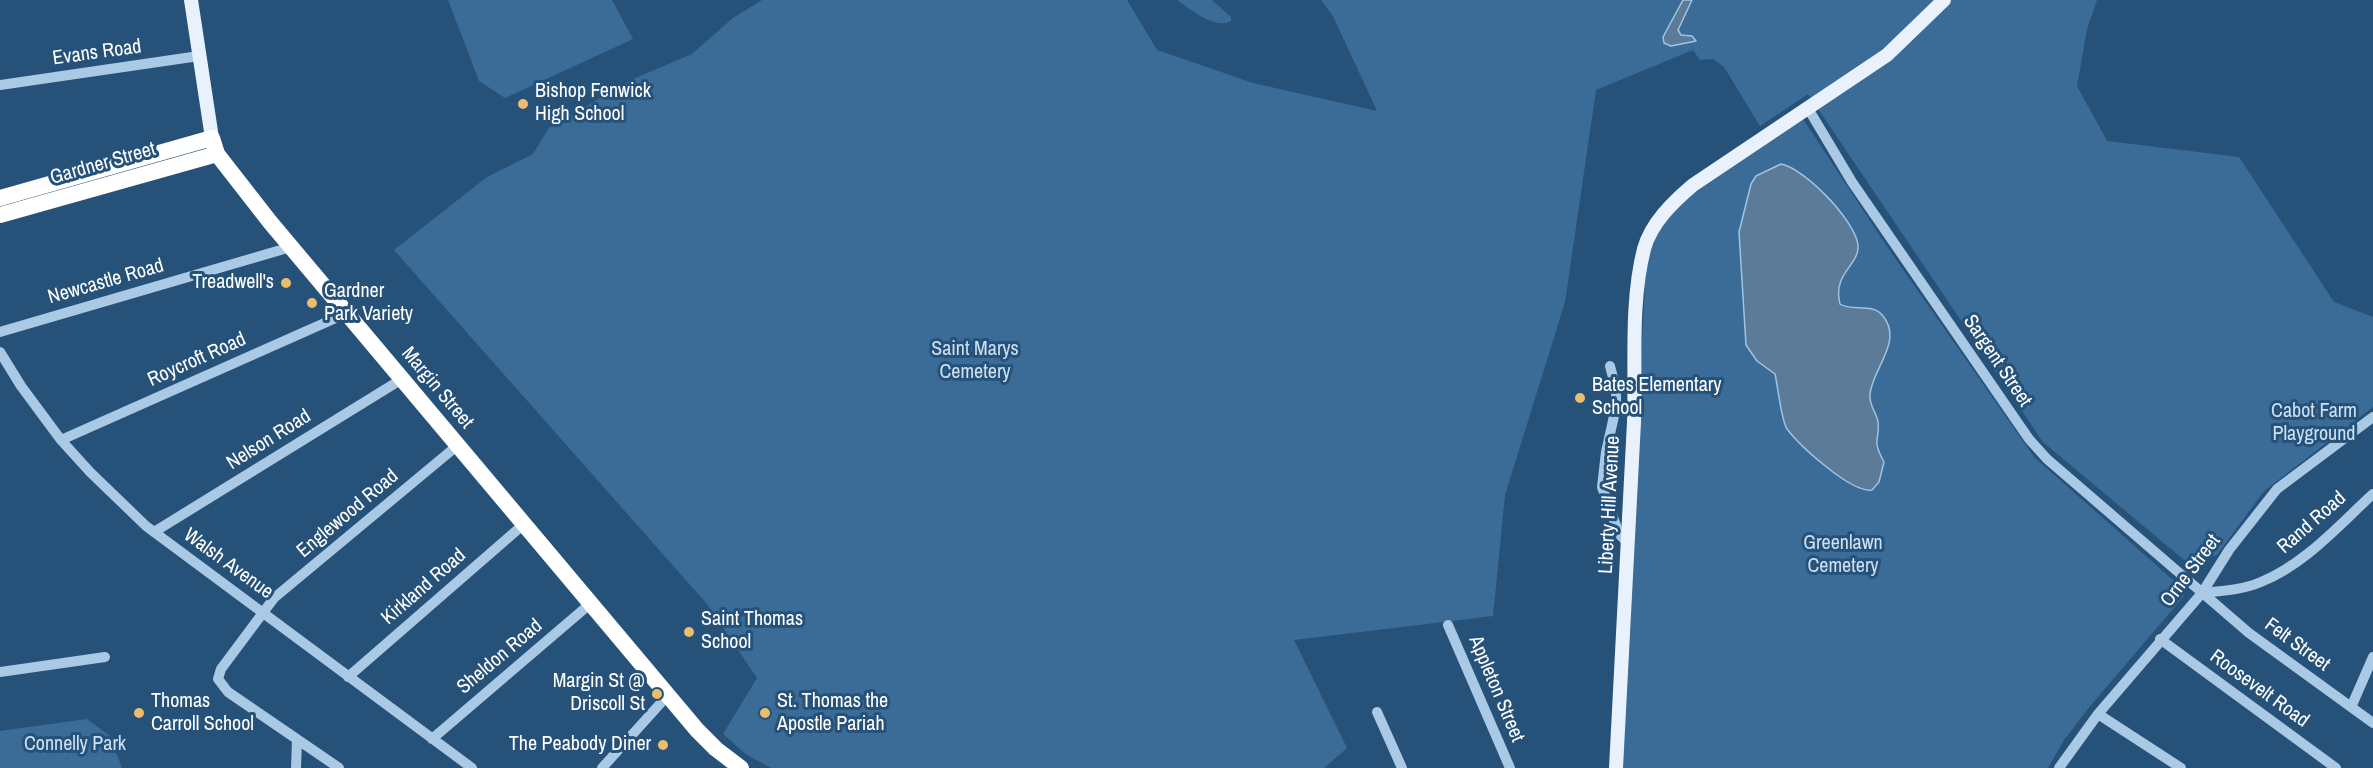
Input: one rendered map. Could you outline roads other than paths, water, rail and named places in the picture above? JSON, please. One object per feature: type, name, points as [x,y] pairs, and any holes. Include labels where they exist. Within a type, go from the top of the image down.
[{"type":"highway","name":"Margin Street","points":[[212,138],[217,154],[291,247],[697,730],[730,764]]},
{"type":"highway","name":"Gardner Street","points":[[0,215],[49,192],[212,138]]},
{"type":"highway","name":"Gardner Street","points":[[0,198],[49,192],[217,154]]},
{"type":"main road","name":"Margin Street","points":[[191,0],[212,138]]},
{"type":"main road","name":"Liberty Hill Avenue","points":[[1616,768],[1637,305],[1641,264],[1649,236],[1675,200],[1693,185],[1809,110],[1887,55],[1944,0]]},
{"type":"street","name":"Evans Road","points":[[0,85],[199,56]]},
{"type":"street","name":"Sargent Street","points":[[1809,110],[1852,182],[2029,439],[2069,480],[2202,593]]},
{"type":"street","name":"Newcastle Road","points":[[0,332],[291,247]]},
{"type":"street","name":"Roycroft Road","points":[[62,440],[347,313]]},
{"type":"street","name":"Walsh Avenue","points":[[0,352],[21,386],[62,440],[90,472],[154,532],[472,768]]},
{"type":"street","points":[[1610,366],[1616,389],[1616,407],[1606,452],[1602,487],[1619,534],[1628,543]]},
{"type":"street","name":"Nelson Road","points":[[154,532],[402,379]]},
{"type":"street","name":"Orne Street","points":[[2062,766],[2098,714],[2160,639],[2202,593],[2229,550],[2277,489],[2373,417]]},
{"type":"street","name":"Englewood Road","points":[[297,740],[228,692],[218,679],[224,663],[262,611],[458,445]]},
{"type":"street","name":"Rand Road","points":[[2202,593],[2236,589],[2259,583],[2282,572],[2302,559],[2373,494]]},
{"type":"street","name":"Kirkland Road","points":[[348,677],[524,524]]},
{"type":"street","name":"Felt Street","points":[[2202,593],[2248,633],[2352,705],[2373,723]]},
{"type":"street","name":"Sheldon Road","points":[[432,739],[591,603]]},
{"type":"street","name":"Appleton Street","points":[[1448,625],[1510,768]]},
{"type":"street","name":"Roosevelt Road","points":[[2160,639],[2336,768]]},
{"type":"street","points":[[0,672],[105,657]]},
{"type":"street","points":[[2352,705],[2373,657]]},
{"type":"street","points":[[602,768],[668,695]]},
{"type":"street","points":[[1377,712],[1402,768]]},
{"type":"street","points":[[2098,714],[2181,768]]},
{"type":"street","points":[[296,768],[297,740]]},
{"type":"street","points":[[297,740],[339,768]]},
{"type":"place","name":"Bishop Fenwick High School","points":[[523,104]]},
{"type":"place","name":"Treadwell's","points":[[286,283]]},
{"type":"place","name":"Gardner Park Variety","points":[[312,303]]},
{"type":"place","name":"Bates Elementary School","points":[[1580,398]]},
{"type":"place","name":"Saint Thomas School","points":[[689,632]]},
{"type":"place","name":"Margin St @ Driscoll St","points":[[657,694]]},
{"type":"place","name":"Thomas Carroll School","points":[[139,713]]},
{"type":"place","name":"St. Thomas the Apostle Pariah","points":[[765,713]]},
{"type":"place","name":"The Peabody Diner","points":[[663,745]]},
{"type":"park label","name":"Saint Marys Cemetery","points":[[975,362]]},
{"type":"park label","name":"Cabot Farm Playground","points":[[2314,424]]},
{"type":"park label","name":"Greenlawn Cemetery","points":[[1843,556]]},
{"type":"park label","name":"Connelly Park","points":[[75,745]]}]
